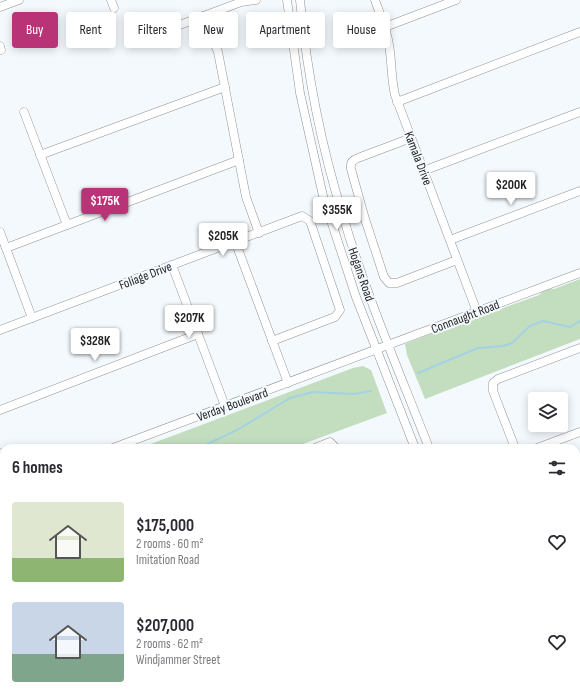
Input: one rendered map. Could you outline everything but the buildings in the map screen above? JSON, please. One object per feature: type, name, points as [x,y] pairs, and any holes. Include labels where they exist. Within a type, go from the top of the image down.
[{"type":"street","points":[[0,7],[19,0]]},
{"type":"street","points":[[214,12],[241,2],[256,0]]},
{"type":"street","name":"Hogans Road","points":[[286,0],[300,93],[323,196],[356,298],[413,444]]},
{"type":"street","name":"Hogans Road","points":[[300,0],[311,80],[334,183],[361,271],[427,444]]},
{"type":"street","name":"Kamala Drive","points":[[375,0],[379,12]]},
{"type":"street","points":[[390,25],[456,0]]},
{"type":"street","points":[[397,102],[580,32]]},
{"type":"street","points":[[216,48],[246,197],[259,232]]},
{"type":"street","name":"Kamala Drive","points":[[390,48],[392,81],[397,102],[477,312]]},
{"type":"street","points":[[40,155],[225,87]]},
{"type":"street","points":[[24,112],[66,226]]},
{"type":"street","points":[[424,171],[580,112]]},
{"type":"street","points":[[411,138],[355,159],[351,165],[361,206],[384,277],[389,283],[397,282],[457,260]]},
{"type":"street","points":[[6,248],[239,160]]},
{"type":"street","points":[[450,240],[580,191]]},
{"type":"street","name":"Foliage Drive","points":[[0,330],[302,216],[310,221],[340,310],[335,317],[272,341]]},
{"type":"street","points":[[0,232],[32,318]]},
{"type":"street","points":[[235,242],[288,383]]},
{"type":"street","points":[[172,265],[225,406]]},
{"type":"street","name":"Connaught Road","points":[[351,359],[580,273]]},
{"type":"street","points":[[0,410],[198,334]]},
{"type":"street","points":[[513,444],[493,391],[493,383],[498,379],[580,348]]},
{"type":"street","name":"Verday Boulevard","points":[[124,444],[351,359]]},
{"type":"street","points":[[548,444],[580,432]]},
{"type":"green space","points":[[580,279],[580,339],[425,399],[407,355],[405,344],[494,309],[498,310],[539,295],[546,290],[554,289]]},
{"type":"green space","points":[[363,366],[371,370],[387,413],[303,444],[151,444],[353,368]]},
{"type":"waterway","points":[[418,373],[478,348],[503,346],[512,343],[530,326],[543,321],[570,327],[580,321]]},
{"type":"waterway","points":[[207,444],[237,430],[290,398],[313,392],[354,394],[371,391]]}]
